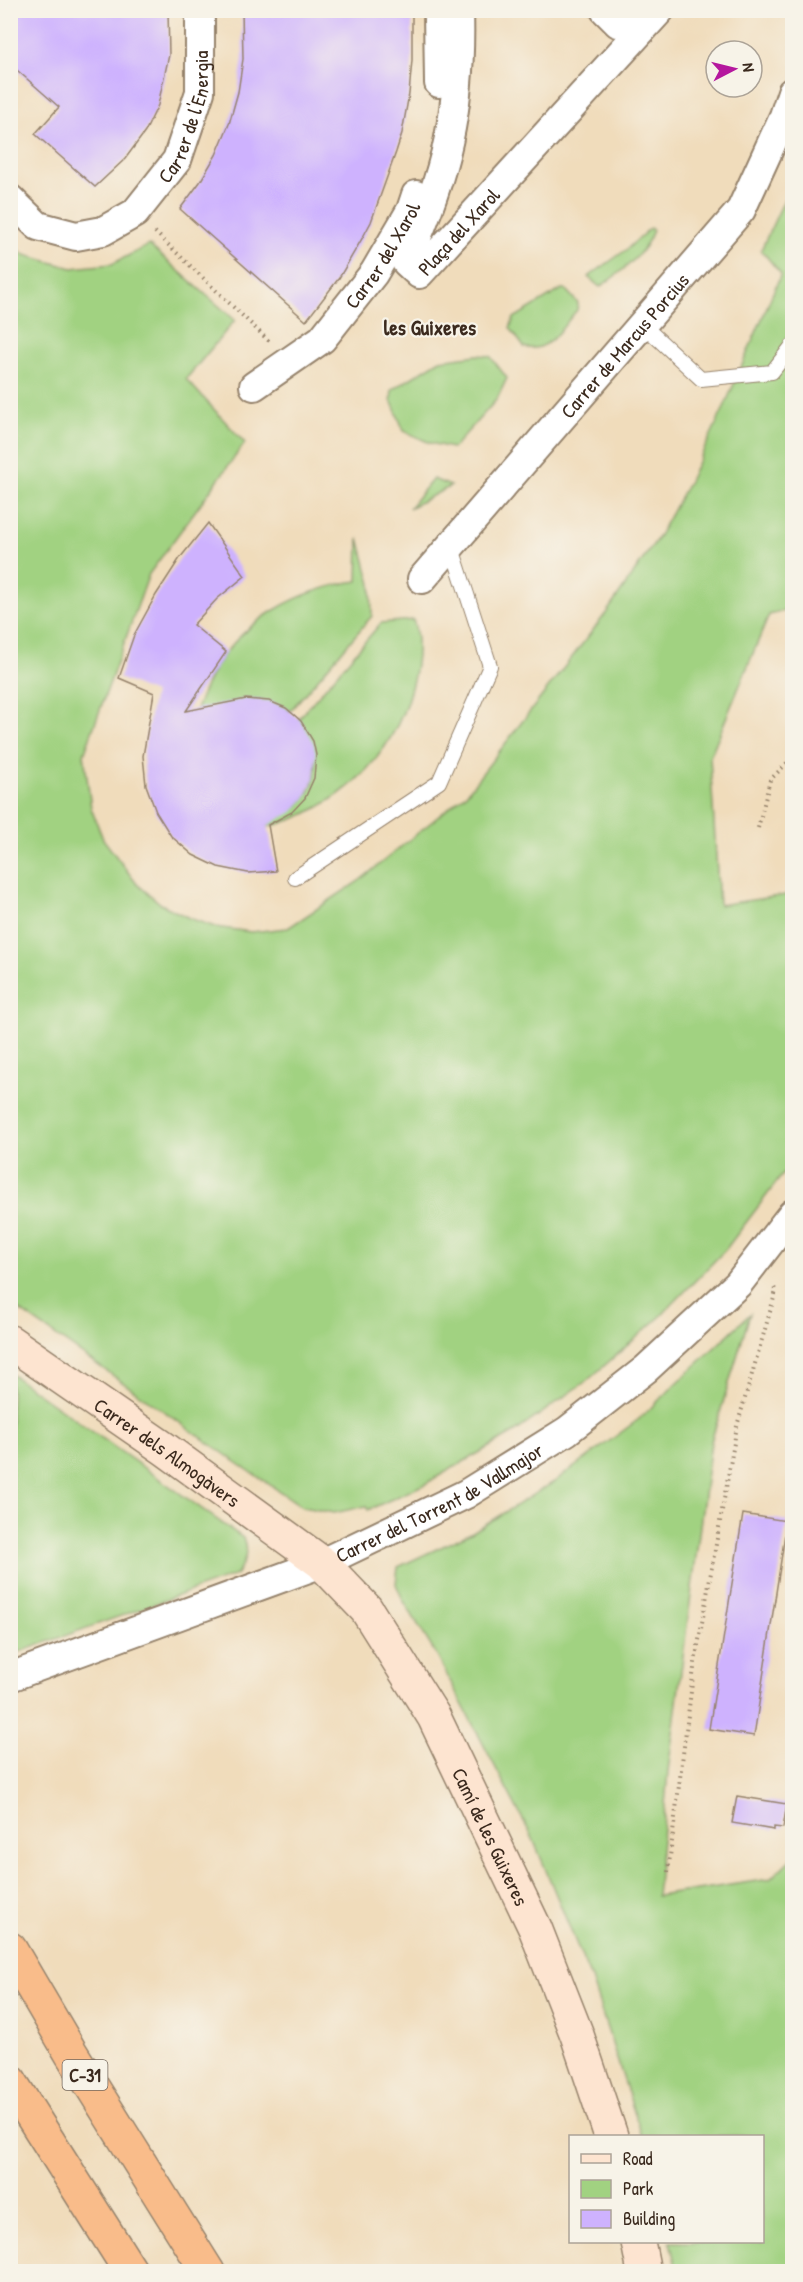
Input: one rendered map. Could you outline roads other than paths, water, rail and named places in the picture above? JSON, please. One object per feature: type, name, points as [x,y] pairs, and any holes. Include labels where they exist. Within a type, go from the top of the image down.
[{"type":"highway","name":"C-31","points":[[10,1949],[71,2053],[208,2271]]},
{"type":"highway","points":[[10,2082],[131,2271]]},
{"type":"street","name":"Carrer de l'Energia","points":[[10,199],[38,226],[76,236],[103,231],[135,213],[177,160],[200,92],[200,10]]},
{"type":"street","name":"Carrer del Xarol","points":[[254,387],[322,339],[374,273],[411,210],[433,146],[440,66],[438,10]]},
{"type":"street","name":"Plaça del Xarol","points":[[459,10],[460,64],[448,147],[427,216],[406,262],[419,274],[660,10]]},
{"type":"street","points":[[605,10],[618,23],[630,10]]},
{"type":"street","name":"Carrer de Marcus Porcius","points":[[422,579],[741,210],[784,116],[792,92]]},
{"type":"street","name":"Carrer del Torrent de Vallmajor","points":[[10,1677],[322,1563],[466,1494],[567,1431],[646,1369],[738,1284],[792,1214]]},
{"type":"street","name":"Carrer dels Almogàvers","points":[[10,1342],[165,1449],[322,1563]]},
{"type":"street","name":"Camí de les Guixeres","points":[[322,1563],[366,1609],[434,1717],[535,1928],[577,2035],[611,2135]]},
{"type":"street","points":[[638,2243],[644,2271]]},
{"type":"lane","points":[[643,325],[701,379],[772,372],[792,346]]},
{"type":"lane","points":[[295,878],[439,782],[490,666],[451,545]]},
{"type":"district","name":"les Guixeres","points":[[430,327]]}]
